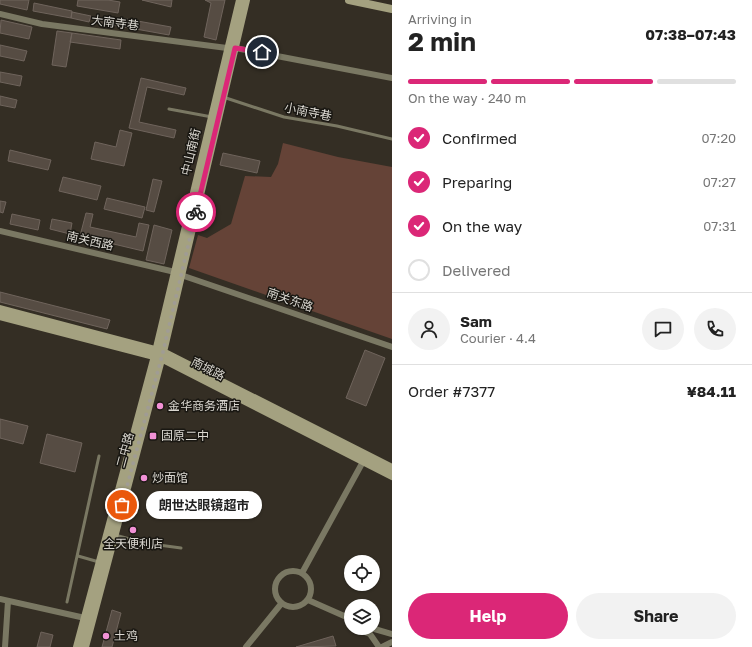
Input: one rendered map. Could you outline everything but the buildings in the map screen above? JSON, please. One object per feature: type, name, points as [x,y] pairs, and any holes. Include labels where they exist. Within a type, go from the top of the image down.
[{"type":"main road","name":"中山南街","points":[[214,117],[222,97],[240,0]]},
{"type":"main road","name":"中山南街","points":[[159,354],[214,117],[231,48],[246,0]]},
{"type":"main road","points":[[349,0],[392,9]]},
{"type":"main road","points":[[367,0],[392,6]]},
{"type":"main road","name":"南城路","points":[[0,310],[159,354],[365,459],[392,476]]},
{"type":"main road","name":"南城路","points":[[0,316],[159,354]]},
{"type":"main road","name":"二中路","points":[[77,647],[85,618],[115,535],[159,354]]},
{"type":"main road","name":"二中路","points":[[85,647],[104,563],[159,354]]},
{"type":"main road","name":"南城路","points":[[365,459],[392,468]]},
{"type":"street","name":"大南寺巷","points":[[0,14],[42,24],[231,48],[392,78]]},
{"type":"street","name":"南关西路","points":[[0,231],[178,273]]},
{"type":"street","name":"南关东路","points":[[178,273],[392,347]]},
{"type":"street","points":[[302,573],[365,459]]},
{"type":"street","points":[[290,571],[302,573],[310,582],[311,588],[308,600],[298,607],[292,608],[281,604],[275,594],[276,582],[279,577],[290,571]]},
{"type":"street","points":[[0,599],[85,618]]},
{"type":"street","points":[[308,600],[342,615],[344,617]]},
{"type":"street","points":[[5,647],[8,601]]},
{"type":"street","points":[[246,647],[281,604]]},
{"type":"street","points":[[380,631],[392,634]]},
{"type":"street","points":[[371,635],[380,647],[392,642]]},
{"type":"lane","name":"小南寺巷","points":[[222,97],[284,117],[392,139]]},
{"type":"lane","points":[[170,109],[214,117]]},
{"type":"lane","points":[[67,602],[99,456]]},
{"type":"lane","points":[[115,535],[144,543],[181,548]]},
{"type":"lane","points":[[78,556],[104,563]]},
{"type":"shaded area","points":[[283,143],[338,157],[392,167],[392,339],[189,268],[198,235],[207,238],[231,224],[245,176],[271,177],[278,164]]},
{"type":"way so far","points":[[122,505],[163,352],[196,212]]},
{"type":"place","name":"金华商务酒店","points":[[160,406]]},
{"type":"place","name":"固原二中","points":[[153,436]]},
{"type":"place","name":"炒面馆","points":[[144,478]]},
{"type":"place","name":"朗世达眼镜超市","points":[[122,505]]},
{"type":"place","name":"全天便利店","points":[[133,530]]},
{"type":"place","name":"土鸡","points":[[106,636]]},
{"type":"route","points":[[196,212],[222,97],[235,48],[262,52]]}]
